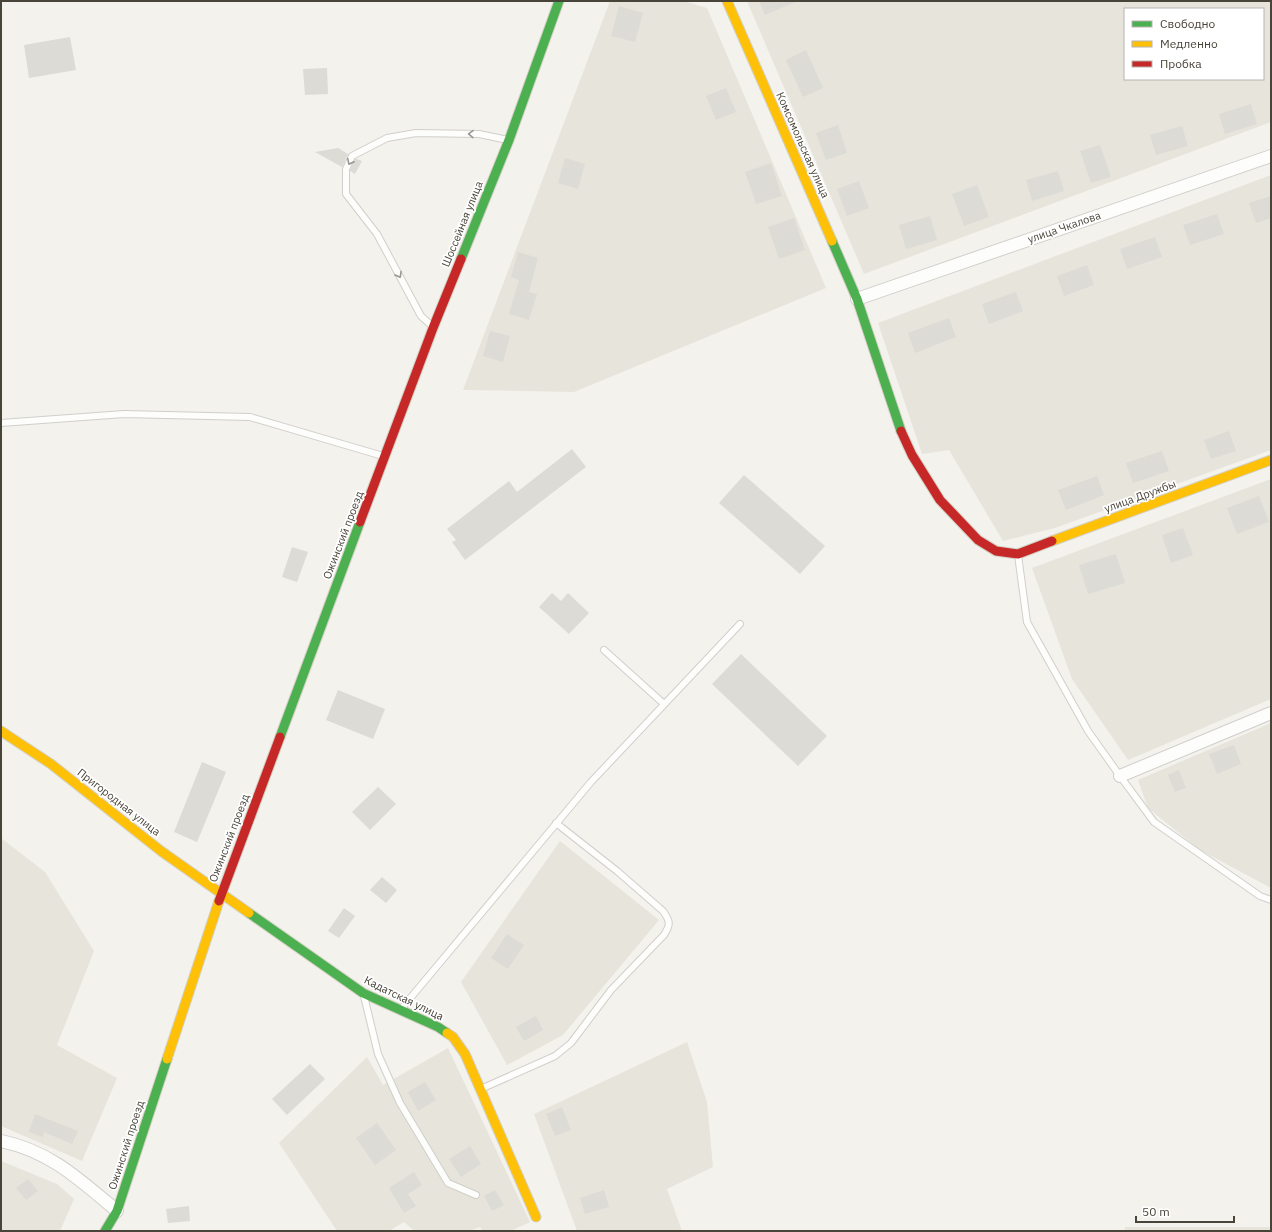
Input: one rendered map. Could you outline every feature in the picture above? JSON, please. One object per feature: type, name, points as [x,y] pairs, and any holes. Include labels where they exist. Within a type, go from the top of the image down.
[{"type":"street","name":"Шоссейная улица","points":[[385,456],[433,328],[509,140],[559,1]]},
{"type":"street","name":"Комсомольская улица","points":[[727,1],[857,298],[898,424],[912,455],[940,500],[978,540],[996,550],[1018,554]]},
{"type":"street","name":"улица Чкалова","points":[[857,298],[1271,156]]},
{"type":"street","name":"Ожинский проезд","points":[[105,1231],[117,1211],[222,892],[385,456]]},
{"type":"street","name":"улица Дружбы","points":[[1018,554],[1271,460]]},
{"type":"street","points":[[1120,776],[1271,713]]},
{"type":"street","name":"Пригородная улица","points":[[1,731],[51,764],[161,851],[222,892]]},
{"type":"street","name":"Кадатская улица","points":[[222,892],[363,993],[438,1026],[453,1037],[465,1054],[536,1218]]},
{"type":"street","points":[[1,1141],[11,1143],[47,1157],[74,1175],[117,1211]]},
{"type":"lane","points":[[433,328],[421,316],[377,234],[346,194],[346,169],[352,156],[387,138],[416,133],[479,134],[509,140]]},
{"type":"lane","points":[[1,423],[124,414],[250,417],[385,456]]},
{"type":"lane","points":[[1018,554],[1027,622],[1088,731],[1120,776],[1154,822],[1260,896],[1271,900]]},
{"type":"lane","points":[[401,1010],[591,782],[740,624]]},
{"type":"lane","points":[[604,650],[664,704]]},
{"type":"lane","points":[[481,1089],[554,1056],[571,1043],[611,990],[664,935],[669,927],[669,919],[663,911],[617,871],[556,823]]},
{"type":"lane","points":[[363,993],[378,1054],[400,1103],[448,1183],[476,1194]]},
{"type":"shaded area","points":[[610,1],[684,1],[707,8],[826,288],[574,392],[463,390]]},
{"type":"shaded area","points":[[747,1],[1271,1],[1271,122],[864,274]]},
{"type":"shaded area","points":[[1271,175],[1271,450],[1055,528],[1003,541],[949,450],[922,454],[878,323]]},
{"type":"shaded area","points":[[1271,479],[1271,699],[1128,760],[1072,679],[1032,568]]},
{"type":"shaded area","points":[[1271,723],[1271,888],[1200,850],[1148,808],[1138,780]]},
{"type":"shaded area","points":[[1,838],[45,872],[94,951],[57,1045],[117,1078],[82,1161],[1,1126]]},
{"type":"shaded area","points":[[560,841],[659,920],[563,1035],[507,1065],[461,982]]},
{"type":"shaded area","points":[[687,1042],[707,1102],[713,1167],[667,1189],[682,1231],[577,1231],[534,1114]]},
{"type":"shaded area","points":[[448,1048],[530,1222],[511,1231],[483,1231],[480,1227],[469,1231],[414,1231],[404,1222],[389,1231],[337,1231],[279,1143],[367,1057],[383,1085]]},
{"type":"shaded area","points":[[1,1161],[57,1184],[74,1199],[60,1231],[1,1231]]},
{"type":"shaded area","points":[[1125,1227],[1271,1227],[1271,1231],[1125,1231]]},
{"type":"building","points":[[759,1],[798,1],[765,15]]},
{"type":"building","points":[[619,6],[643,13],[635,42],[611,36]]},
{"type":"building","points":[[70,37],[76,70],[29,78],[24,45]]},
{"type":"building","points":[[806,50],[823,88],[803,97],[786,60]]},
{"type":"building","points":[[327,68],[328,94],[305,95],[303,69]]},
{"type":"building","points":[[726,88],[736,112],[716,120],[706,96]]},
{"type":"building","points":[[1251,104],[1257,124],[1225,134],[1219,114]]},
{"type":"building","points":[[838,125],[847,153],[826,160],[816,133]]},
{"type":"building","points":[[1182,126],[1188,146],[1156,155],[1150,135]]},
{"type":"building","points":[[1100,145],[1111,177],[1091,183],[1080,151]]},
{"type":"building","points":[[338,148],[348,154],[342,167],[315,152]]},
{"type":"building","points":[[565,158],[585,164],[578,189],[558,183]]},
{"type":"building","points":[[355,159],[362,161],[355,174],[350,170]]},
{"type":"building","points":[[771,163],[782,196],[756,204],[745,172]]},
{"type":"building","points":[[1058,171],[1064,191],[1032,201],[1026,180]]},
{"type":"building","points":[[859,181],[869,208],[847,216],[837,189]]},
{"type":"building","points":[[977,185],[989,217],[964,226],[952,194]]},
{"type":"building","points":[[1271,196],[1271,218],[1256,223],[1249,203]]},
{"type":"building","points":[[1217,214],[1224,234],[1190,245],[1183,225]]},
{"type":"building","points":[[930,216],[937,240],[906,249],[899,225]]},
{"type":"building","points":[[794,218],[805,250],[779,259],[768,227]]},
{"type":"building","points":[[1155,237],[1162,257],[1127,269],[1120,249]]},
{"type":"building","points":[[518,252],[538,258],[529,292],[537,294],[529,320],[509,314],[519,280],[511,277]]},
{"type":"building","points":[[1087,265],[1094,285],[1064,296],[1057,276]]},
{"type":"building","points":[[1016,292],[1023,311],[989,324],[982,304]]},
{"type":"building","points":[[949,318],[956,337],[915,353],[908,333]]},
{"type":"building","points":[[490,331],[510,336],[503,362],[483,356]]},
{"type":"building","points":[[1229,431],[1236,451],[1211,459],[1204,440]]},
{"type":"building","points":[[572,449],[586,467],[465,560],[452,542],[456,540],[447,529],[509,481],[517,492]]},
{"type":"building","points":[[1162,451],[1169,471],[1133,483],[1126,463]]},
{"type":"building","points":[[744,475],[825,546],[800,574],[719,503]]},
{"type":"building","points":[[1097,476],[1104,495],[1066,510],[1058,490]]},
{"type":"building","points":[[1259,496],[1269,522],[1237,534],[1227,508]]},
{"type":"building","points":[[1183,528],[1193,555],[1171,563],[1162,535]]},
{"type":"building","points":[[292,547],[308,552],[297,582],[282,577]]},
{"type":"building","points":[[1116,554],[1125,583],[1088,594],[1079,565]]},
{"type":"building","points":[[552,593],[561,601],[568,593],[589,613],[569,634],[539,607]]},
{"type":"building","points":[[741,654],[827,736],[798,766],[712,684]]},
{"type":"building","points":[[338,690],[385,709],[373,739],[326,720]]},
{"type":"building","points":[[1234,745],[1241,764],[1217,774],[1209,754]]},
{"type":"building","points":[[202,762],[226,772],[197,842],[174,832]]},
{"type":"building","points":[[1179,770],[1186,788],[1175,792],[1168,775]]},
{"type":"building","points":[[378,787],[396,804],[370,830],[352,812]]},
{"type":"building","points":[[382,877],[397,890],[386,903],[370,890]]},
{"type":"building","points":[[344,908],[355,916],[339,938],[328,931]]},
{"type":"building","points":[[507,934],[524,945],[508,969],[491,958]]},
{"type":"building","points":[[536,1016],[543,1030],[524,1041],[516,1027]]},
{"type":"building","points":[[310,1064],[325,1079],[287,1115],[272,1099]]},
{"type":"building","points":[[425,1082],[436,1100],[418,1111],[408,1092]]},
{"type":"building","points":[[562,1107],[571,1130],[555,1136],[546,1114]]},
{"type":"building","points":[[35,1114],[78,1131],[72,1144],[44,1132],[43,1137],[29,1132]]},
{"type":"building","points":[[377,1123],[396,1150],[375,1165],[356,1138]]},
{"type":"building","points":[[470,1146],[481,1164],[461,1177],[449,1159]]},
{"type":"building","points":[[414,1172],[422,1185],[408,1194],[416,1206],[404,1213],[389,1188]]},
{"type":"building","points":[[28,1179],[38,1191],[26,1200],[16,1188]]},
{"type":"building","points":[[495,1190],[504,1205],[492,1211],[484,1196]]},
{"type":"building","points":[[604,1190],[609,1207],[585,1214],[580,1198]]},
{"type":"building","points":[[189,1206],[190,1221],[168,1223],[166,1209]]},
{"type":"traffic: fast","points":[[461,259],[509,140],[559,1]]},
{"type":"traffic: fast","points":[[832,241],[857,299],[901,431]]},
{"type":"traffic: fast","points":[[280,737],[360,522]]},
{"type":"traffic: fast","points":[[249,913],[363,993],[438,1027],[447,1033]]},
{"type":"traffic: fast","points":[[105,1231],[117,1211],[167,1059]]},
{"type":"traffic: slow","points":[[727,1],[832,241]]},
{"type":"traffic: slow","points":[[1052,541],[1271,460]]},
{"type":"traffic: slow","points":[[1,731],[51,764],[161,851],[249,913]]},
{"type":"traffic: slow","points":[[167,1059],[219,901]]},
{"type":"traffic: slow","points":[[447,1033],[453,1037],[465,1054],[536,1217]]},
{"type":"traffic: jam","points":[[360,522],[433,328],[461,259]]},
{"type":"traffic: jam","points":[[901,431],[912,455],[940,500],[978,540],[996,551],[1018,554],[1052,541]]},
{"type":"traffic: jam","points":[[219,901],[280,737]]}]
